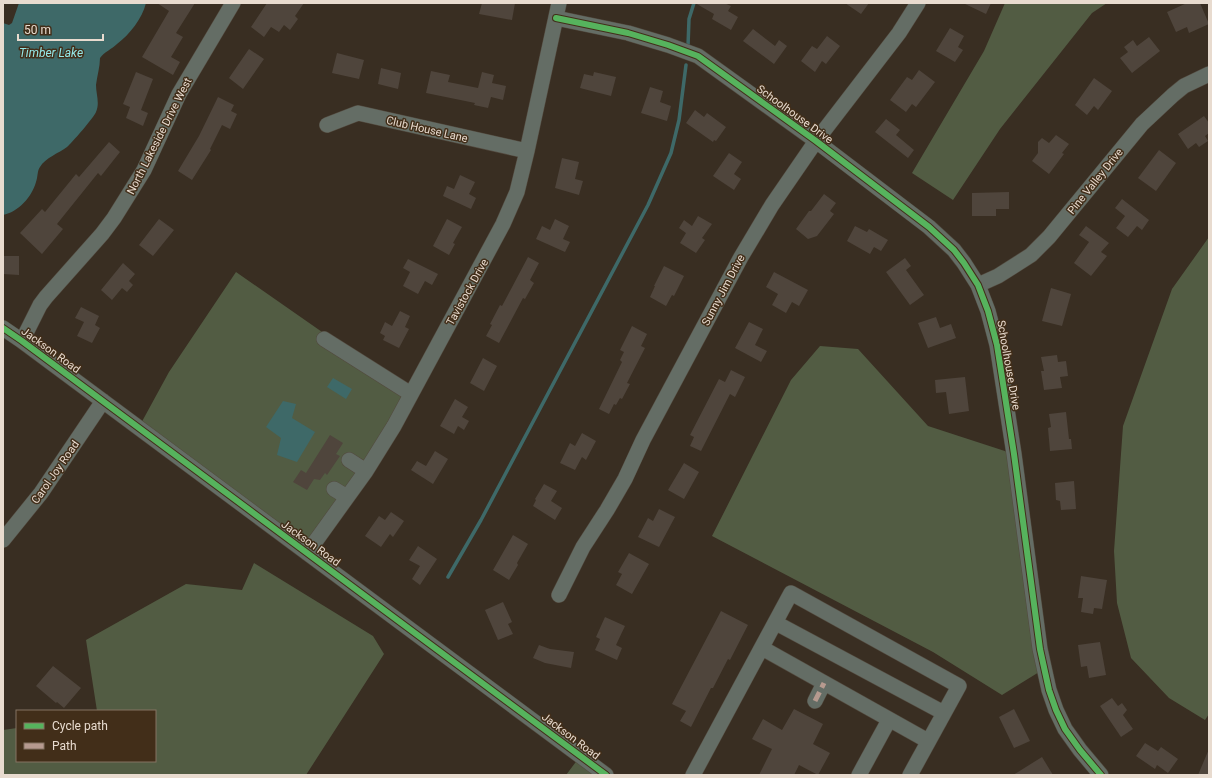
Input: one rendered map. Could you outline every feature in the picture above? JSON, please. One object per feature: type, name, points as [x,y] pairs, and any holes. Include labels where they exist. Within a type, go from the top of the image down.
[{"type":"street","name":"North Lakeside Drive West","points":[[22,341],[40,305],[102,234],[123,205],[144,170],[179,94],[233,3]]},
{"type":"street","name":"Tavistock Drive","points":[[307,553],[366,471],[394,426],[503,224],[517,192],[559,3]]},
{"type":"street","name":"Sunny Jim Drive","points":[[559,595],[582,547],[607,510],[625,479],[643,440],[741,257],[772,205],[816,141],[899,33],[918,3]]},
{"type":"street","name":"Schoolhouse Drive","points":[[556,18],[628,33],[698,56],[816,141],[941,237],[954,250],[978,285],[988,310],[998,351],[1014,454],[1040,649],[1049,690],[1065,729],[1101,775]]},
{"type":"street","name":"Pine Valley Drive","points":[[978,285],[998,276],[1031,255],[1054,232],[1142,124],[1184,86],[1209,74]]},
{"type":"street","name":"Club House Lane","points":[[327,125],[358,113],[527,151]]},
{"type":"street","name":"Jackson Road","points":[[3,328],[173,452],[606,775]]},
{"type":"street","points":[[324,339],[411,394]]},
{"type":"street","name":"Carol Joy Road","points":[[3,540],[41,493],[103,401]]},
{"type":"street","points":[[349,460],[366,471]]},
{"type":"street","points":[[334,489],[347,497]]},
{"type":"street","points":[[693,775],[713,730],[762,648],[791,594],[959,686],[910,775]]},
{"type":"street","points":[[776,623],[944,713]]},
{"type":"street","points":[[762,648],[928,741]]},
{"type":"street","points":[[815,701],[824,683]]},
{"type":"street","points":[[859,775],[889,720]]},
{"type":"green space","points":[[1005,3],[1107,3],[1092,13],[1000,129],[953,200],[912,173],[984,51]]},
{"type":"green space","points":[[1209,237],[1209,714],[1205,720],[1169,698],[1131,658],[1117,603],[1114,551],[1123,426],[1172,289]]},
{"type":"green space","points":[[236,272],[411,394],[307,553],[139,427],[169,372]]},
{"type":"green space","points":[[820,346],[858,349],[928,426],[1014,454],[1044,669],[1002,695],[933,652],[712,536],[791,380]]},
{"type":"green space","points":[[254,563],[373,636],[384,654],[306,775],[3,775],[3,730],[16,728],[16,762],[156,762],[156,710],[97,710],[86,640],[186,584],[242,590]]},
{"type":"green space","points":[[581,755],[595,775],[566,775]]},
{"type":"water","name":"Timber Lake","points":[[19,3],[146,3],[142,15],[131,31],[100,58],[96,85],[98,105],[95,115],[69,145],[42,164],[38,170],[34,188],[24,203],[14,211],[3,215],[3,23],[9,25],[12,23]]},
{"type":"water","points":[[333,378],[352,389],[346,399],[327,387]]},
{"type":"water","points":[[283,401],[296,404],[292,418],[315,432],[297,462],[277,455],[281,438],[266,427]]},
{"type":"building","points":[[157,3],[195,3],[176,33],[183,37],[171,57],[180,62],[173,75],[142,57],[169,11]]},
{"type":"building","points":[[267,3],[304,3],[295,16],[298,19],[290,30],[284,25],[279,32],[271,27],[264,37],[251,27]]},
{"type":"building","points":[[482,3],[515,3],[512,20],[479,14]]},
{"type":"building","points":[[695,3],[724,3],[731,6],[728,11],[738,17],[731,30],[712,19],[714,14]]},
{"type":"building","points":[[845,3],[869,3],[861,14]]},
{"type":"building","points":[[963,3],[991,3],[986,14]]},
{"type":"building","points":[[1187,3],[1200,3],[1209,24],[1189,33],[1187,27],[1176,32],[1167,12]]},
{"type":"building","points":[[950,28],[964,36],[958,47],[963,50],[955,62],[936,51]]},
{"type":"building","points":[[753,29],[775,46],[779,40],[787,46],[774,64],[743,41]]},
{"type":"building","points":[[827,36],[840,46],[826,64],[822,61],[815,72],[801,61],[812,46],[817,49]]},
{"type":"building","points":[[1149,37],[1160,51],[1132,73],[1120,58],[1128,52],[1124,47],[1133,40],[1137,46]]},
{"type":"building","points":[[249,49],[264,59],[243,89],[229,78]]},
{"type":"building","points":[[337,53],[364,60],[359,79],[332,73]]},
{"type":"building","points":[[381,68],[401,73],[398,89],[378,84]]},
{"type":"building","points":[[919,70],[935,82],[916,107],[912,104],[906,112],[890,100],[907,77],[912,80]]},
{"type":"building","points":[[431,71],[450,75],[448,82],[478,88],[482,72],[494,75],[492,83],[506,86],[503,100],[491,97],[488,108],[474,105],[475,103],[426,93]]},
{"type":"building","points":[[136,72],[153,79],[141,110],[148,113],[143,126],[126,118],[130,107],[123,104]]},
{"type":"building","points":[[594,72],[616,77],[611,96],[580,88],[584,74],[593,76]]},
{"type":"building","points":[[1094,78],[1112,91],[1098,110],[1094,106],[1087,115],[1075,105]]},
{"type":"building","points":[[650,87],[663,91],[660,102],[671,106],[667,121],[641,113]]},
{"type":"building","points":[[218,97],[234,105],[231,111],[237,114],[230,129],[222,125],[210,149],[211,150],[192,180],[178,171],[199,136]]},
{"type":"building","points":[[695,110],[704,117],[707,113],[726,127],[716,141],[714,140],[713,142],[686,123]]},
{"type":"building","points":[[1204,116],[1209,123],[1209,133],[1205,136],[1208,141],[1199,147],[1196,143],[1188,149],[1178,134]]},
{"type":"building","points":[[886,119],[900,130],[896,135],[914,150],[908,158],[875,132]]},
{"type":"building","points":[[1056,135],[1069,144],[1062,153],[1064,154],[1049,174],[1032,161],[1038,153],[1038,142],[1042,138],[1049,143]]},
{"type":"building","points":[[109,142],[120,152],[101,176],[98,173],[57,224],[63,229],[42,254],[20,233],[42,209],[45,212],[76,174],[79,177]]},
{"type":"building","points":[[1159,150],[1176,163],[1156,191],[1138,178]]},
{"type":"building","points":[[729,153],[742,162],[734,174],[741,179],[734,190],[713,176]]},
{"type":"building","points":[[562,158],[579,162],[575,179],[583,181],[579,195],[555,188]]},
{"type":"building","points":[[460,175],[475,182],[469,194],[476,198],[471,209],[443,196],[447,186],[454,189]]},
{"type":"building","points":[[1009,192],[1009,209],[996,209],[996,216],[972,216],[972,193]]},
{"type":"building","points":[[824,194],[836,203],[830,211],[834,214],[817,236],[808,239],[796,229]]},
{"type":"building","points":[[1122,199],[1149,220],[1142,230],[1137,226],[1128,237],[1116,228],[1125,216],[1115,208]]},
{"type":"building","points":[[698,216],[712,224],[702,238],[705,240],[696,253],[680,243],[686,233],[679,228],[684,220],[692,226]]},
{"type":"building","points":[[159,219],[174,230],[153,256],[139,245]]},
{"type":"building","points":[[447,219],[462,227],[453,243],[455,244],[449,255],[433,246]]},
{"type":"building","points":[[555,219],[569,226],[563,239],[570,242],[565,252],[536,239],[542,226],[550,230]]},
{"type":"building","points":[[855,226],[867,232],[869,229],[888,240],[881,251],[874,247],[870,254],[847,241]]},
{"type":"building","points":[[1086,226],[1109,243],[1101,252],[1107,256],[1091,276],[1074,263],[1089,242],[1079,235]]},
{"type":"building","points":[[3,256],[19,256],[19,275],[3,274]]},
{"type":"building","points":[[528,257],[539,263],[530,280],[534,283],[525,299],[523,298],[499,343],[486,336],[492,325],[490,324],[500,305],[502,306]]},
{"type":"building","points":[[905,258],[911,266],[906,270],[924,295],[910,305],[886,272]]},
{"type":"building","points":[[408,259],[438,274],[432,285],[425,281],[418,294],[403,286],[410,272],[403,268]]},
{"type":"building","points":[[123,263],[135,274],[129,281],[133,285],[127,292],[122,288],[112,300],[101,290]]},
{"type":"building","points":[[664,266],[684,276],[674,296],[672,295],[666,306],[650,297]]},
{"type":"building","points":[[774,272],[808,290],[799,306],[792,302],[786,313],[772,305],[778,294],[766,287]]},
{"type":"building","points":[[1051,288],[1071,294],[1062,326],[1042,321]]},
{"type":"building","points":[[81,307],[99,316],[95,325],[100,328],[92,343],[77,336],[84,322],[75,318]]},
{"type":"building","points":[[400,311],[410,316],[405,327],[409,329],[399,348],[383,340],[385,336],[380,333],[385,322],[392,326]]},
{"type":"building","points":[[936,317],[940,328],[951,324],[956,338],[928,348],[918,323]]},
{"type":"building","points":[[749,322],[763,329],[755,345],[767,351],[761,362],[735,348]]},
{"type":"building","points":[[632,326],[647,334],[641,346],[645,348],[627,383],[630,384],[622,399],[620,398],[616,405],[614,404],[609,414],[599,409],[622,362],[620,360],[624,352],[620,350]]},
{"type":"building","points":[[1057,355],[1058,362],[1066,361],[1068,376],[1060,377],[1062,388],[1044,390],[1041,371],[1044,371],[1041,357]]},
{"type":"building","points":[[483,358],[497,366],[484,391],[470,383]]},
{"type":"building","points":[[731,370],[745,377],[735,397],[730,394],[701,451],[690,446],[694,437],[690,435],[719,379],[725,382]]},
{"type":"building","points":[[965,377],[969,411],[949,414],[946,392],[936,393],[935,380]]},
{"type":"building","points":[[455,399],[468,407],[462,417],[469,421],[464,430],[458,426],[454,434],[440,426]]},
{"type":"building","points":[[1066,412],[1069,439],[1071,439],[1072,449],[1050,451],[1048,428],[1051,427],[1049,414]]},
{"type":"building","points":[[582,433],[596,441],[586,460],[582,457],[575,470],[560,463],[570,443],[575,446]]},
{"type":"building","points":[[330,435],[343,443],[336,454],[340,456],[327,475],[325,473],[320,480],[314,479],[307,490],[293,482],[301,470],[306,473]]},
{"type":"building","points":[[435,451],[448,459],[433,484],[411,470],[417,461],[426,466]]},
{"type":"building","points":[[684,463],[699,472],[684,499],[668,490]]},
{"type":"building","points":[[1074,481],[1076,509],[1061,510],[1060,501],[1056,500],[1055,483]]},
{"type":"building","points":[[544,484],[557,491],[551,501],[562,508],[555,520],[533,506],[536,500],[535,499]]},
{"type":"building","points":[[659,509],[675,517],[659,547],[638,537],[648,518],[653,521]]},
{"type":"building","points":[[391,512],[404,521],[393,537],[390,534],[381,547],[365,536],[379,516],[385,520]]},
{"type":"building","points":[[513,535],[528,544],[509,580],[493,570]]},
{"type":"building","points":[[418,546],[437,559],[420,585],[412,579],[420,566],[409,560]]},
{"type":"building","points":[[629,553],[649,564],[632,594],[616,585],[622,574],[618,572]]},
{"type":"building","points":[[1081,576],[1107,580],[1102,609],[1094,608],[1093,614],[1081,612],[1083,598],[1078,598]]},
{"type":"building","points":[[503,602],[512,622],[508,624],[513,634],[498,640],[485,610]]},
{"type":"building","points":[[721,611],[748,625],[730,660],[728,659],[713,688],[711,688],[691,727],[680,721],[686,711],[672,704]]},
{"type":"building","points":[[605,617],[625,626],[616,645],[622,648],[617,660],[595,650],[600,639],[596,637]]},
{"type":"building","points":[[1100,642],[1106,675],[1089,678],[1087,666],[1081,667],[1078,645]]},
{"type":"building","points":[[539,645],[550,649],[574,652],[571,668],[545,663],[533,658]]},
{"type":"building","points":[[53,666],[81,688],[64,708],[36,686]]},
{"type":"building","points":[[1112,698],[1118,706],[1122,703],[1127,710],[1123,715],[1133,729],[1121,737],[1100,706]]},
{"type":"building","points":[[794,709],[823,724],[813,744],[830,753],[818,775],[799,765],[794,775],[759,775],[772,749],[752,739],[763,719],[782,730]]},
{"type":"building","points":[[1014,709],[1030,741],[1014,748],[999,717]]},
{"type":"building","points":[[1145,743],[1158,751],[1161,747],[1178,759],[1168,773],[1157,765],[1155,769],[1136,756]]},
{"type":"building","points":[[1209,749],[1209,775],[1198,775]]},
{"type":"building","points":[[1042,757],[1053,775],[1013,775]]},
{"type":"waterway","points":[[688,46],[689,19],[694,3]]},
{"type":"waterway","points":[[448,577],[481,520],[648,205],[671,153],[679,120],[686,65]]},
{"type":"marked path","points":[[815,701],[824,683]]},
{"type":"cycle path","points":[[556,18],[628,33],[698,56],[816,141],[929,227],[954,250],[964,263],[978,285],[988,311],[997,345],[1014,454],[1040,649],[1049,690],[1065,729],[1101,775]]},
{"type":"cycle path","points":[[3,328],[606,775]]}]
